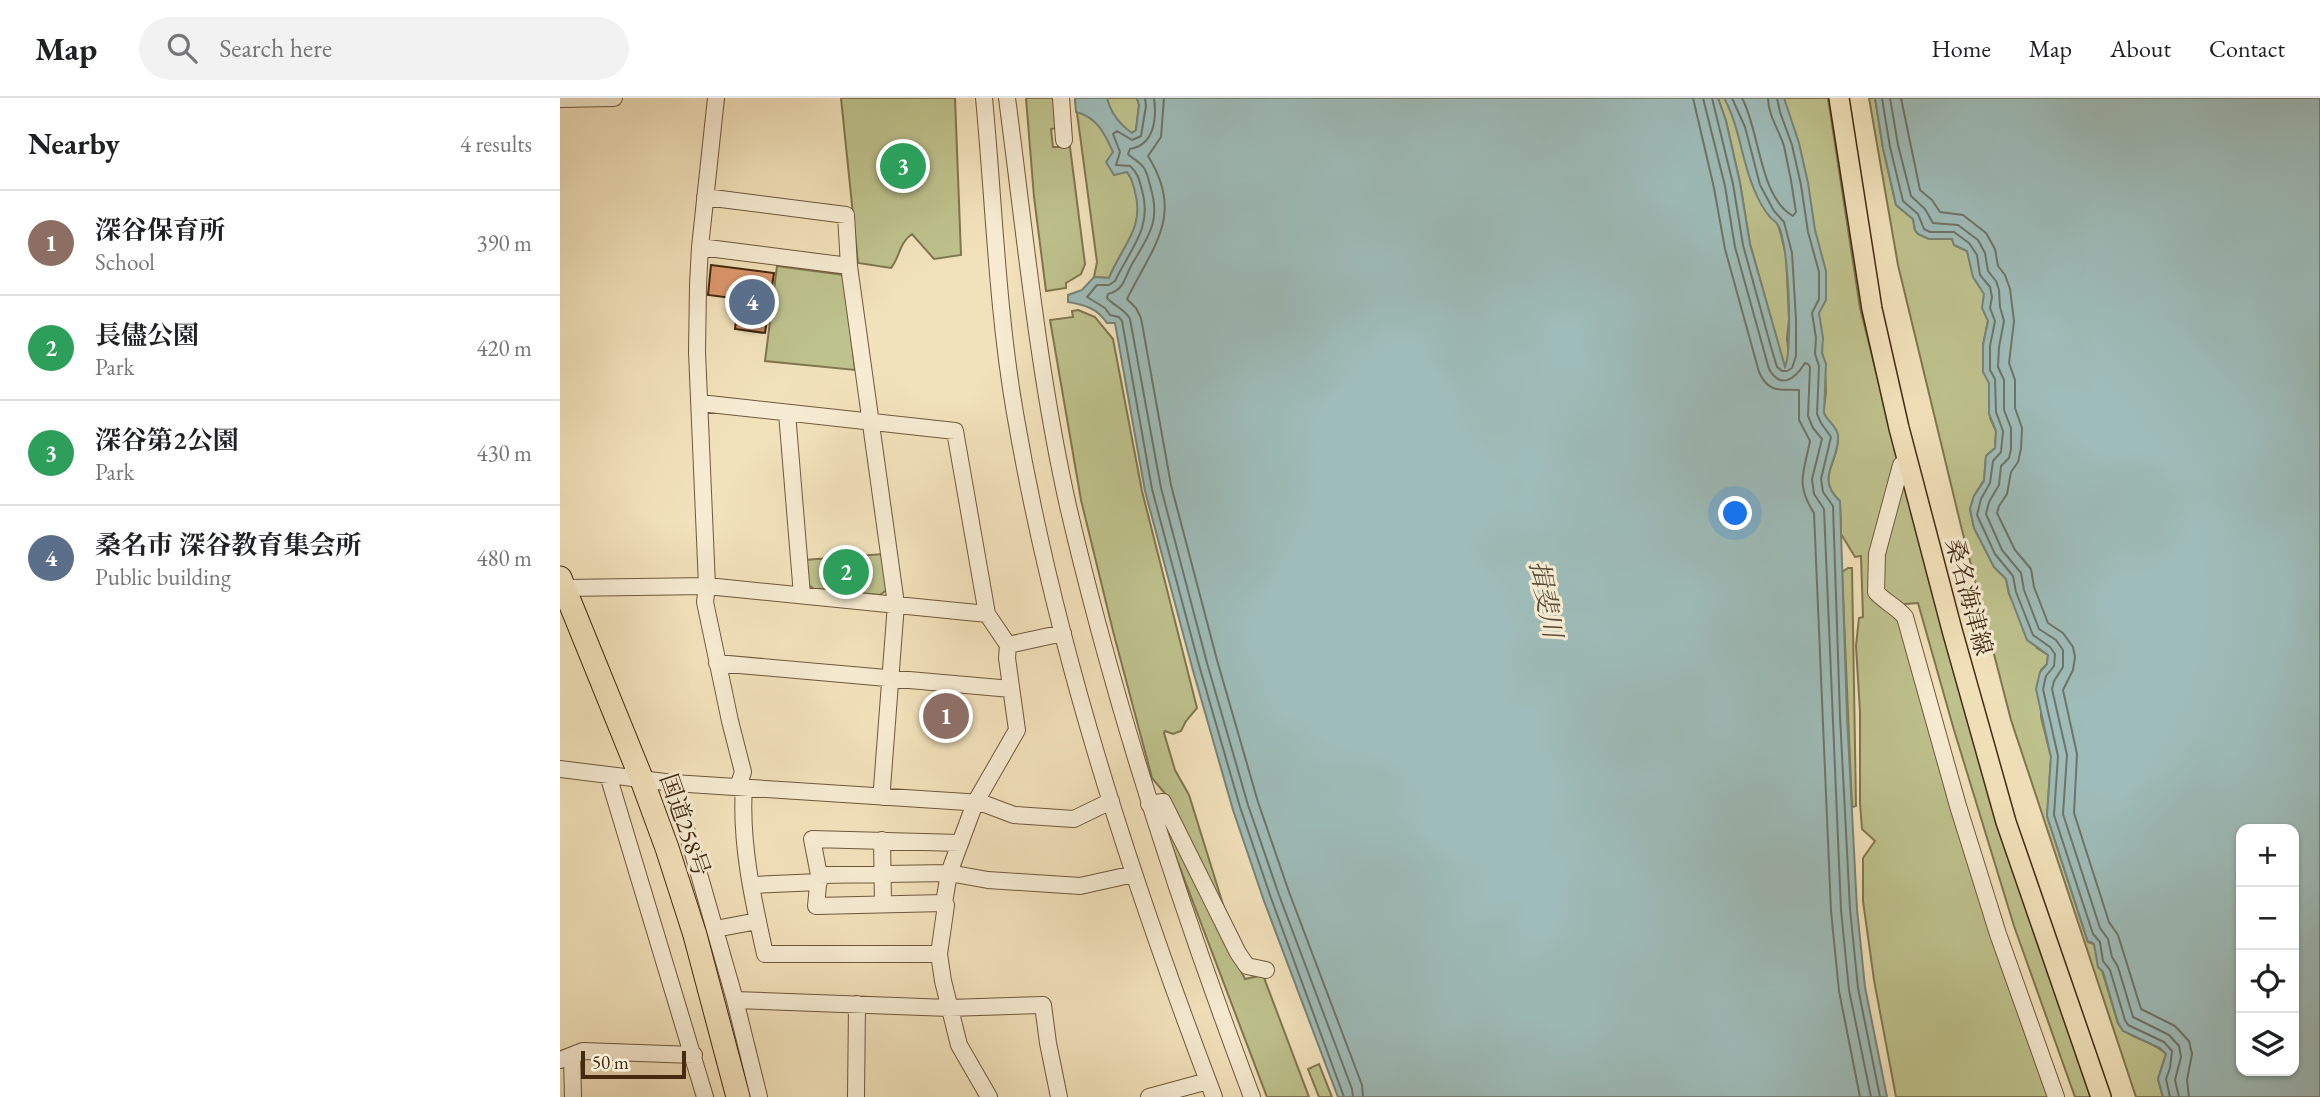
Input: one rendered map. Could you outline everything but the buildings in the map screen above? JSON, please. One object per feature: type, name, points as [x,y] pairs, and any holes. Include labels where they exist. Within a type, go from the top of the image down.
[{"type":"highway","name":"国道258号","points":[[562,583],[686,952],[723,1097]]},
{"type":"highway","name":"国道258号","points":[[560,617],[625,777],[695,935],[738,1097]]},
{"type":"main road","name":"桑名海津線","points":[[1839,98],[1872,309],[1952,630],[2006,822],[2101,1097]]},
{"type":"street","points":[[560,99],[614,98]]},
{"type":"street","points":[[716,98],[700,247],[698,352],[707,586],[705,602],[743,772],[741,787],[744,824],[765,954],[939,954]]},
{"type":"street","points":[[984,98],[995,254],[1013,399],[1041,548],[1111,801],[1214,1097]]},
{"type":"street","points":[[1007,98],[1040,355],[1059,460],[1100,630],[1149,804],[1218,1007],[1252,1097]]},
{"type":"street","points":[[1061,98],[1064,140]]},
{"type":"street","points":[[705,197],[846,215],[849,266],[896,604],[883,797]]},
{"type":"street","points":[[700,247],[849,266]]},
{"type":"street","points":[[701,403],[956,431],[987,614],[1009,645],[1007,657],[1017,730],[975,803],[949,873],[939,954],[959,1045],[989,1097]]},
{"type":"street","points":[[787,413],[802,595]]},
{"type":"street","points":[[1908,461],[1901,465],[1877,554],[1877,592],[1882,600],[1901,611],[1905,617],[1958,806],[1998,934],[2056,1097]]},
{"type":"street","points":[[562,583],[707,586],[987,614]]},
{"type":"street","points":[[1009,645],[1063,633]]},
{"type":"street","points":[[717,663],[1011,689]]},
{"type":"street","points":[[560,769],[673,783],[982,803],[1014,815],[1073,819],[1111,801]]},
{"type":"street","points":[[625,777],[705,1097]]},
{"type":"street","points":[[673,783],[735,1000],[759,1097]]},
{"type":"street","points":[[1149,804],[1163,802],[1247,966],[1266,970]]},
{"type":"street","points":[[944,903],[816,906],[819,878],[812,839],[960,843]]},
{"type":"street","points":[[882,840],[883,904]]},
{"type":"street","points":[[752,885],[882,874],[949,873],[988,880],[1080,886],[1135,874]]},
{"type":"street","points":[[715,929],[758,921]]},
{"type":"street","points":[[735,1000],[949,1008],[1043,1005],[1059,1097]]},
{"type":"street","points":[[856,1097],[857,1004]]},
{"type":"street","points":[[573,1097],[566,1058],[583,1051],[694,1055]]},
{"type":"street","points":[[1149,1097],[1179,1093],[1208,1081]]},
{"type":"green space","points":[[841,98],[955,98],[961,255],[934,259],[912,234],[904,242],[891,268],[858,263]]},
{"type":"green space","points":[[1026,98],[1057,98],[1057,128],[1051,129],[1053,147],[1070,147],[1085,264],[1081,274],[1066,283],[1066,288],[1046,291],[1034,197]]},
{"type":"green space","points":[[1075,98],[1137,98],[1139,105],[1127,172],[1136,191],[1137,216],[1131,236],[1109,278],[1094,277],[1097,262]]},
{"type":"green space","points":[[1718,98],[1741,98],[1786,255],[1789,356],[1785,368],[1750,244],[1740,183]]},
{"type":"green space","points":[[1778,98],[1828,98],[1860,308],[1892,435],[2094,1097],[2075,1097],[2014,926],[1918,603],[1905,604],[1900,617],[2050,1097],[1896,1097],[1874,980],[1863,901],[1863,858],[1875,841],[1862,829],[1860,803],[1860,712],[1856,646],[1859,618],[1863,617],[1861,556],[1855,557],[1841,534],[1840,502],[1829,485],[1828,477],[1838,446],[1838,436],[1824,413],[1826,391],[1823,362]]},
{"type":"green space","points":[[1869,98],[1875,98],[1896,205],[1913,219],[1918,234],[1929,239],[1952,239],[1954,245],[1967,251],[1976,281],[1983,288],[1988,321],[1983,345],[1989,383],[1990,418],[1996,431],[1995,448],[1986,456],[1984,480],[1970,509],[1974,528],[1994,567],[2006,579],[2009,594],[2037,648],[2048,655],[2047,664],[2041,670],[2041,717],[2051,757],[2047,816],[2088,942],[2094,944],[2118,1023],[2127,1033],[2166,1054],[2158,1079],[2163,1097],[2136,1097],[2011,720],[1898,265]]},
{"type":"green space","points":[[777,266],[844,275],[855,370],[765,361]]},
{"type":"green space","points":[[1078,310],[1095,317],[1113,339],[1142,491],[1197,708],[1181,731],[1164,733],[1175,770],[1189,795],[1235,943],[1167,796],[1152,778],[1113,631],[1081,500],[1050,320],[1073,317],[1072,311]]},
{"type":"green space","points":[[883,554],[889,588],[880,595],[814,589],[806,583],[805,560]]},
{"type":"green space","points":[[1852,568],[1856,806],[1852,807],[1842,572]]},
{"type":"green space","points":[[1167,822],[1245,979],[1263,975],[1309,1097],[1267,1097],[1163,823]]},
{"type":"green space","points":[[1319,1064],[1332,1097],[1319,1097],[1308,1069]]},
{"type":"water","name":"揖斐川","points":[[1075,98],[1107,98],[1116,118],[1132,133],[1136,130],[1139,105],[1137,98],[1718,98],[1740,183],[1750,244],[1785,367],[1789,319],[1782,235],[1756,193],[1734,120],[1724,98],[1784,98],[1799,143],[1815,230],[1826,271],[1826,300],[1819,313],[1823,338],[1822,353],[1826,364],[1824,413],[1838,434],[1828,478],[1833,493],[1840,501],[1857,909],[1865,987],[1887,1097],[1338,1097],[1264,901],[1233,810],[1145,491],[1115,323],[1107,323],[1090,308],[1068,302],[1068,295],[1082,290],[1094,277],[1109,278],[1131,236],[1137,216],[1134,186],[1130,177],[1127,172],[1114,175],[1106,162],[1113,152],[1107,139],[1095,122],[1076,112]]},
{"type":"water","points":[[1875,98],[2320,98],[2320,1097],[2163,1097],[2158,1079],[2166,1054],[2160,1048],[2123,1031],[2118,1023],[2103,972],[2098,967],[2094,944],[2088,942],[2047,816],[2051,757],[2036,689],[2048,655],[2027,640],[2006,579],[1994,567],[1974,528],[1970,509],[1974,496],[1984,481],[1986,456],[1995,448],[1996,431],[1989,414],[1989,383],[1983,372],[1983,345],[1988,321],[1982,308],[1984,294],[1973,277],[1967,251],[1954,245],[1952,239],[1929,239],[1918,234],[1913,219],[1896,205]]},
{"type":"place","name":"深谷第2公園","points":[[903,166]]},
{"type":"place","name":"桑名市 深谷教育集会所","points":[[752,302]]},
{"type":"place","name":"長儘公園","points":[[846,572]]},
{"type":"place","name":"深谷保育所","points":[[946,716]]}]
